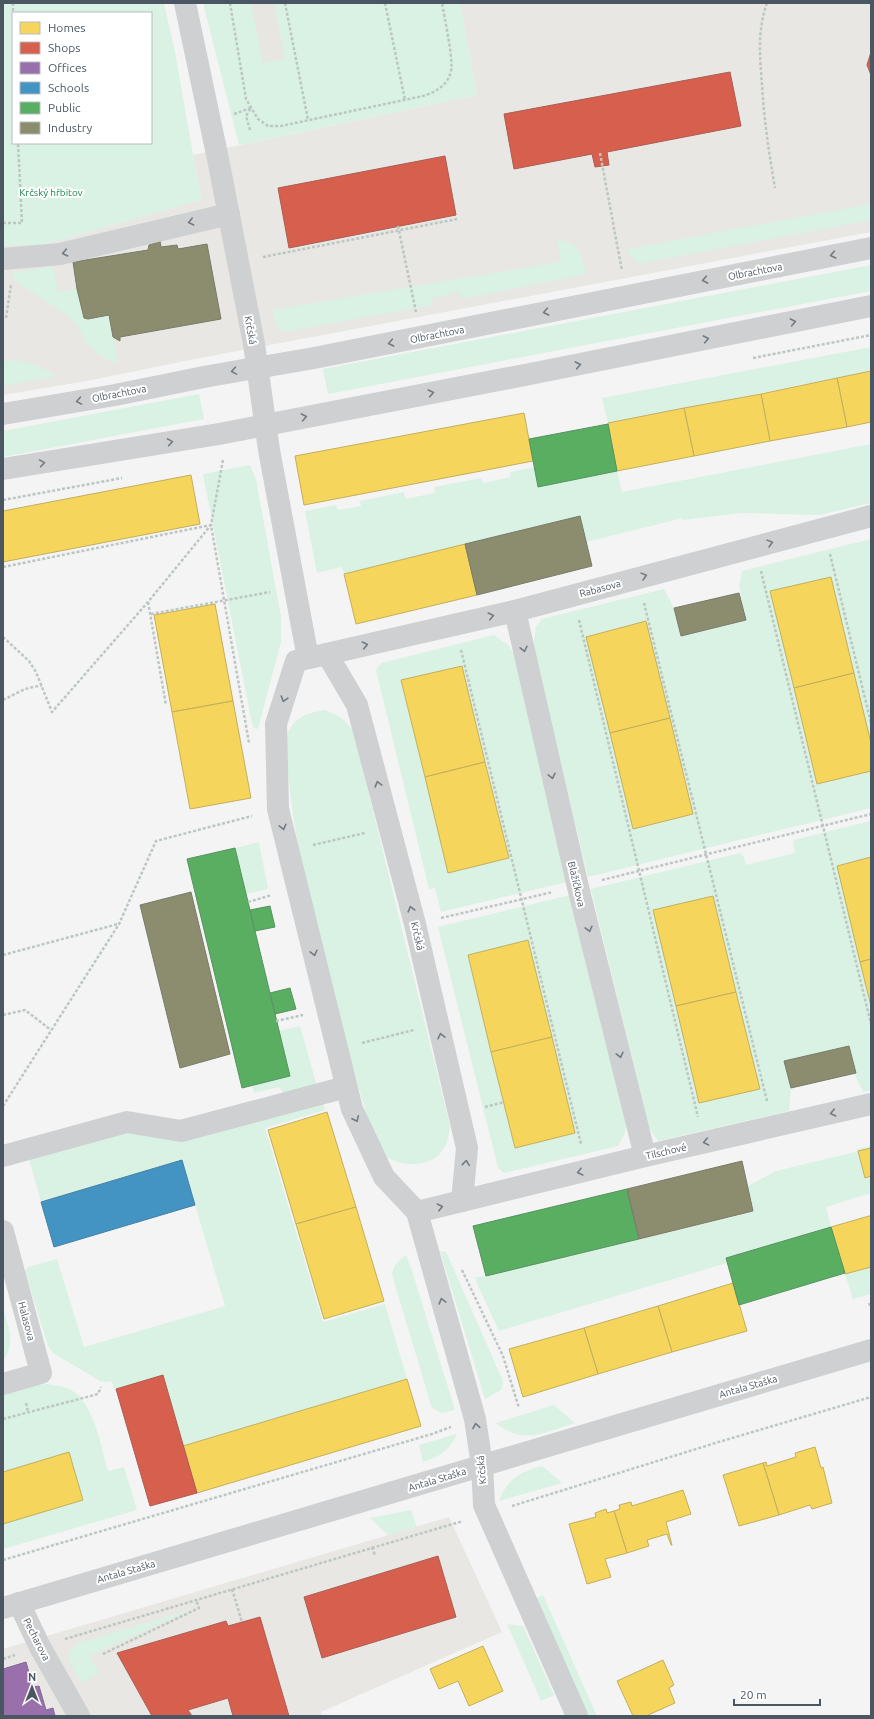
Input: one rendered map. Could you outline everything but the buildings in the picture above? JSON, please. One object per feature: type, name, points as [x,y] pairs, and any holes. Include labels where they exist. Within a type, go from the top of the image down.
[{"type":"street","name":"Krčská","points":[[185,3],[229,214],[258,367],[266,425],[295,588],[317,656],[357,705],[415,924],[467,1148],[462,1202]]},
{"type":"street","points":[[3,259],[60,254],[229,214]]},
{"type":"street","name":"Olbrachtova","points":[[3,414],[314,358],[871,248]]},
{"type":"street","points":[[3,469],[219,434],[871,306]]},
{"type":"street","name":"Rabasova","points":[[317,656],[515,611],[871,516]]},
{"type":"street","name":"Blažíčkova","points":[[515,611],[578,886],[645,1156]]},
{"type":"street","name":"Krčská","points":[[317,656],[296,661],[276,724],[278,809],[346,1087],[352,1109],[384,1177],[417,1212],[475,1419],[482,1465],[486,1510],[577,1716]]},
{"type":"street","points":[[3,1156],[127,1122],[181,1131],[346,1087]]},
{"type":"street","name":"Tilschové","points":[[462,1202],[645,1156],[871,1104]]},
{"type":"street","points":[[417,1212],[462,1202]]},
{"type":"street","name":"Halasova","points":[[3,1231],[41,1373],[3,1384]]},
{"type":"street","name":"Antala Staška","points":[[11,1605],[871,1350]]},
{"type":"street","name":"Pecharova","points":[[11,1605],[40,1647],[79,1716]]},
{"type":"path","points":[[230,3],[246,99],[258,119],[268,126],[281,126],[405,100],[423,96],[438,90],[451,72],[452,68],[442,3]]},
{"type":"path","points":[[285,3],[308,120]]},
{"type":"path","points":[[385,3],[405,100]]},
{"type":"path","points":[[767,3],[761,19],[759,44],[766,141],[775,188]]},
{"type":"path","points":[[250,130],[246,116],[251,108]]},
{"type":"path","points":[[3,223],[22,223],[18,144]]},
{"type":"path","points":[[600,153],[623,273]]},
{"type":"path","points":[[259,258],[457,218]]},
{"type":"path","points":[[398,226],[416,312]]},
{"type":"path","points":[[6,318],[11,282]]},
{"type":"path","points":[[216,461],[223,460],[211,525],[249,745]]},
{"type":"path","points":[[3,500],[125,478]]},
{"type":"path","points":[[3,567],[211,525]]},
{"type":"path","points":[[3,637],[29,661],[42,685],[52,712],[148,602],[211,525]]},
{"type":"path","points":[[829,552],[871,723]]},
{"type":"path","points":[[761,569],[871,1024]]},
{"type":"path","points":[[151,614],[295,588]]},
{"type":"path","points":[[643,598],[767,1104]]},
{"type":"path","points":[[148,602],[166,705]]},
{"type":"path","points":[[577,614],[699,1120]]},
{"type":"path","points":[[461,646],[581,1145]]},
{"type":"path","points":[[3,700],[25,690],[42,685]]},
{"type":"path","points":[[3,1106],[119,924],[156,841],[278,809]]},
{"type":"path","points":[[438,919],[871,814]]},
{"type":"path","points":[[289,851],[389,827]]},
{"type":"path","points":[[248,902],[277,894]]},
{"type":"path","points":[[3,955],[119,924]]},
{"type":"path","points":[[3,1015],[25,1010],[51,1030]]},
{"type":"path","points":[[276,1021],[306,1014]]},
{"type":"path","points":[[337,1049],[438,1024]]},
{"type":"path","points":[[483,1107],[504,1102]]},
{"type":"path","points":[[459,1264],[503,1356],[519,1408]]},
{"type":"path","points":[[869,1303],[871,1308]]},
{"type":"path","points":[[3,1419],[98,1394],[101,1387]]},
{"type":"path","points":[[509,1507],[722,1440],[871,1397]]},
{"type":"path","points":[[3,1560],[432,1434],[452,1426]]},
{"type":"path","points":[[64,1639],[372,1547],[466,1521]]},
{"type":"path","points":[[372,1547],[375,1555]]},
{"type":"path","points":[[232,1589],[242,1622]]},
{"type":"path","points":[[103,1654],[198,1608],[196,1600]]},
{"type":"shaded area","points":[[460,3],[871,3],[871,232],[195,359],[87,381],[3,395],[3,245],[41,245],[201,200],[193,155],[477,95]]},
{"type":"shaded area","points":[[449,1517],[502,1632],[321,1712],[322,1716],[3,1716],[3,1649]]},
{"type":"green space","name":"Krčský hřbitov","points":[[3,3],[164,3],[175,52],[201,200],[41,245],[3,245]]},
{"type":"green space","points":[[203,3],[460,3],[477,95],[239,145]]},
{"type":"green space","points":[[871,204],[871,220],[642,263],[633,259],[628,249]]},
{"type":"green space","points":[[557,241],[571,244],[579,251],[586,274],[462,299],[461,292],[431,298],[432,305],[289,331],[281,329],[277,325],[272,310],[561,262]]},
{"type":"green space","points":[[871,265],[871,291],[328,394],[323,369]]},
{"type":"green space","points":[[53,267],[58,291],[77,289],[84,318],[88,319],[109,315],[118,363],[101,356],[92,349],[70,317],[13,280],[14,272]]},
{"type":"green space","points":[[871,347],[871,371],[608,423],[602,398]]},
{"type":"green space","points":[[10,360],[25,362],[57,376],[3,386],[3,361]]},
{"type":"green space","points":[[199,394],[204,419],[3,457],[3,431]]},
{"type":"green space","points":[[871,444],[871,503],[819,515],[741,513],[683,520],[683,518],[586,542],[580,516],[344,574],[342,567],[317,573],[305,511],[336,505],[338,510],[361,506],[360,501],[404,492],[405,499],[435,493],[434,487],[481,478],[483,483],[511,477],[510,472],[535,467],[539,487],[617,471],[622,492]]},
{"type":"green space","points":[[250,465],[256,479],[281,617],[281,642],[258,729],[254,728],[252,724],[203,474]]},
{"type":"green space","points":[[871,539],[871,743],[831,577],[770,591],[817,784],[871,771],[871,808],[588,877],[533,647],[536,627],[542,619],[664,589],[674,608],[681,635],[746,620],[739,586],[742,571]],"holes":[[[646,621],[693,814],[633,829],[587,636]]]},
{"type":"green space","points":[[494,635],[508,645],[516,657],[571,881],[441,912],[435,888],[429,889],[376,670],[382,663]],"holes":[[[462,666],[509,858],[449,873],[401,680]]]},
{"type":"green space","points":[[325,710],[342,718],[354,733],[450,1126],[449,1136],[442,1151],[436,1157],[419,1164],[401,1163],[392,1160],[379,1149],[376,1144],[337,1015],[320,949],[306,883],[293,816],[285,744],[293,724],[310,713]]},
{"type":"green space","points":[[871,821],[871,857],[837,866],[871,1006],[871,1090],[863,1092],[856,1077],[849,1046],[785,1061],[791,1088],[789,1111],[658,1141],[649,1128],[591,889],[740,853],[743,855],[746,865],[795,853],[793,843],[794,840]],"holes":[[[713,896],[760,1089],[699,1103],[653,910]]]},
{"type":"green space","points":[[259,842],[268,889],[246,894],[235,848]]},
{"type":"green space","points":[[574,894],[628,1116],[625,1133],[618,1146],[504,1173],[498,1168],[438,927]],"holes":[[[528,941],[575,1133],[515,1148],[468,955]]]},
{"type":"green space","points":[[300,1026],[317,1086],[284,1093],[279,1087],[254,1093],[252,1086],[290,1076],[278,1031]]},
{"type":"green space","points":[[323,1104],[325,1110],[265,1128],[323,1322],[385,1304],[407,1379],[183,1446],[163,1375],[114,1389],[112,1381],[100,1381],[53,1353],[48,1346],[25,1271],[28,1267],[57,1259],[84,1347],[225,1306],[182,1161],[41,1202],[29,1159],[129,1132],[175,1139],[197,1138]]},
{"type":"green space","points":[[871,1146],[871,1148],[858,1151],[865,1178],[871,1176],[871,1193],[826,1207],[831,1227],[726,1258],[727,1263],[499,1331],[478,1286],[475,1277],[486,1276],[753,1212],[748,1186],[776,1171],[855,1152],[858,1149]]},
{"type":"green space","points":[[440,1251],[446,1252],[447,1254],[503,1381],[501,1390],[485,1399]]},
{"type":"green space","points":[[406,1255],[455,1410],[441,1413],[432,1408],[392,1275],[396,1264]]},
{"type":"green space","points":[[871,1267],[871,1294],[853,1299],[845,1274]]},
{"type":"green space","points":[[3,1309],[9,1329],[10,1341],[7,1354],[3,1361]]},
{"type":"green space","points":[[47,1384],[68,1388],[81,1399],[87,1407],[100,1440],[108,1471],[124,1467],[137,1510],[3,1549],[3,1524],[83,1500],[69,1453],[3,1472],[3,1390],[16,1387]]},
{"type":"green space","points":[[554,1405],[575,1423],[544,1433],[525,1435],[516,1434],[506,1430],[496,1423]]},
{"type":"green space","points":[[457,1434],[447,1449],[434,1458],[423,1462],[419,1445]]},
{"type":"green space","points":[[542,1466],[562,1483],[499,1501],[510,1482],[527,1471]]},
{"type":"green space","points":[[411,1510],[417,1527],[388,1535],[370,1518]]},
{"type":"green space","points":[[543,1595],[597,1716],[587,1716],[535,1599]]},
{"type":"green space","points":[[192,1609],[89,1656],[99,1673],[81,1683],[70,1663],[69,1652],[82,1642]]},
{"type":"green space","points":[[507,1624],[523,1626],[554,1695],[541,1701]]},
{"type":"sand","points":[[251,3],[274,3],[285,59],[263,63]]}]
